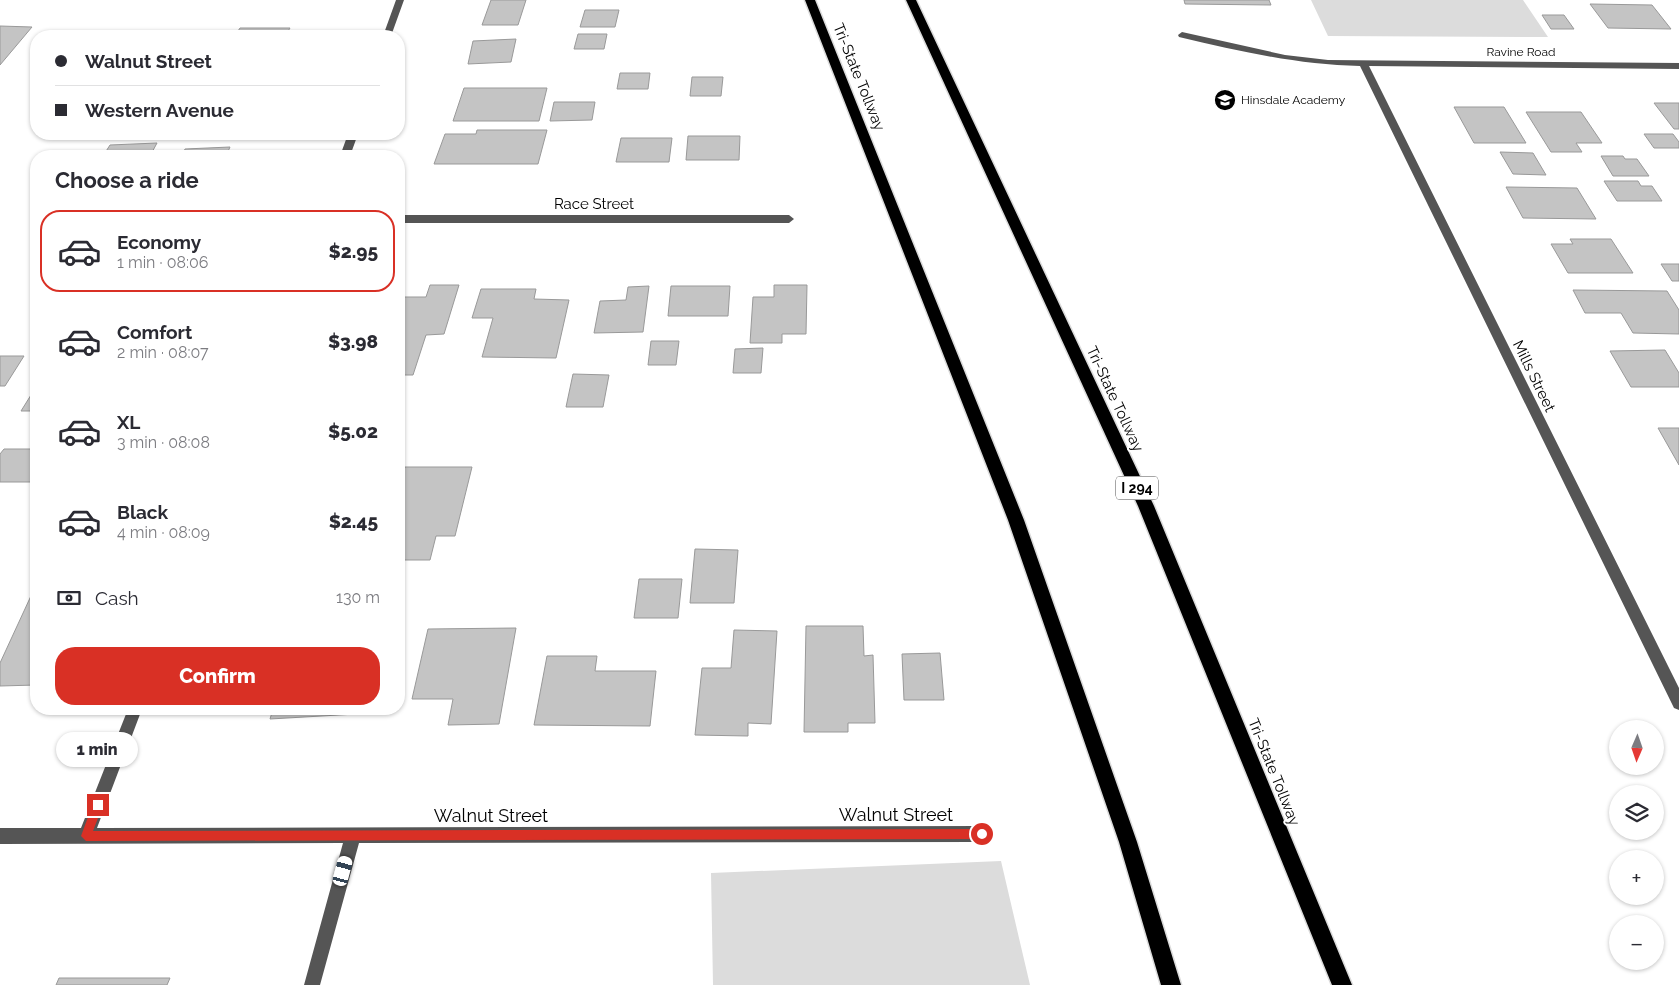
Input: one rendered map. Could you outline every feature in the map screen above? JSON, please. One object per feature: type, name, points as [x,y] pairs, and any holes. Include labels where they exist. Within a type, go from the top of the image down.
[{"type":"highway","name":"Tri-State Tollway","points":[[810,0],[1016,520],[1128,842],[1171,985]]},
{"type":"highway","name":"Tri-State Tollway","points":[[911,0],[1146,506],[1342,985]]},
{"type":"street","points":[[389,30],[400,0]]},
{"type":"street","name":"Ravine Road","points":[[1182,35],[1285,58],[1328,63],[1679,66]]},
{"type":"street","name":"Mills Street","points":[[1362,63],[1679,703]]},
{"type":"street","name":"Race Street","points":[[405,219],[789,219]]},
{"type":"street","points":[[86,836],[133,715]]},
{"type":"street","name":"Walnut Street","points":[[0,836],[982,834]]},
{"type":"street","points":[[312,985],[353,835]]},
{"type":"shaded area","points":[[1311,0],[1523,0],[1548,37],[1328,36]]},
{"type":"shaded area","points":[[1001,861],[1030,985],[713,985],[711,873]]},
{"type":"building","points":[[491,0],[526,0],[518,25],[482,25]]},
{"type":"building","points":[[1184,0],[1269,0],[1271,5],[1185,4]]},
{"type":"building","points":[[1590,4],[1652,5],[1671,29],[1608,28]]},
{"type":"building","points":[[585,10],[619,10],[615,27],[580,27]]},
{"type":"building","points":[[1542,15],[1564,15],[1574,29],[1551,29]]},
{"type":"building","points":[[0,26],[32,27],[0,65]]},
{"type":"building","points":[[240,28],[290,28],[289,30],[239,30]]},
{"type":"building","points":[[578,34],[607,34],[604,49],[574,49]]},
{"type":"building","points":[[516,39],[511,62],[468,64],[473,41]]},
{"type":"building","points":[[620,73],[650,73],[648,89],[617,89]]},
{"type":"building","points":[[692,77],[723,77],[721,96],[690,96]]},
{"type":"building","points":[[464,88],[547,88],[539,121],[453,121]]},
{"type":"building","points":[[554,102],[595,102],[592,120],[550,121]]},
{"type":"building","points":[[1654,103],[1679,103],[1679,129],[1674,129]]},
{"type":"building","points":[[1454,107],[1504,107],[1526,143],[1474,143]]},
{"type":"building","points":[[1526,112],[1581,112],[1602,143],[1576,143],[1582,152],[1551,152]]},
{"type":"building","points":[[477,130],[547,130],[538,164],[434,164],[445,134],[476,134]]},
{"type":"building","points":[[1644,134],[1673,134],[1679,142],[1679,148],[1654,148]]},
{"type":"building","points":[[688,136],[740,136],[739,160],[686,160]]},
{"type":"building","points":[[621,138],[672,138],[669,162],[616,162]]},
{"type":"building","points":[[157,143],[153,150],[107,150],[110,145]]},
{"type":"building","points":[[230,147],[229,150],[185,149]]},
{"type":"building","points":[[1500,152],[1533,153],[1546,175],[1513,174]]},
{"type":"building","points":[[1601,156],[1623,156],[1625,159],[1637,159],[1649,176],[1613,176]]},
{"type":"building","points":[[1604,181],[1638,181],[1641,186],[1652,186],[1662,201],[1617,201]]},
{"type":"building","points":[[1506,187],[1577,188],[1596,219],[1523,218]]},
{"type":"building","points":[[1570,239],[1611,239],[1633,273],[1568,273],[1551,244],[1573,244]]},
{"type":"building","points":[[1661,264],[1679,264],[1679,281],[1672,281]]},
{"type":"building","points":[[430,285],[459,285],[444,334],[426,335],[413,375],[405,375],[405,297],[426,297]]},
{"type":"building","points":[[774,285],[807,285],[806,334],[782,334],[782,343],[750,343],[753,297],[774,297]]},
{"type":"building","points":[[649,286],[643,332],[594,333],[600,301],[626,300],[628,287]]},
{"type":"building","points":[[671,286],[730,286],[728,316],[668,316]]},
{"type":"building","points":[[481,289],[536,289],[534,299],[569,300],[556,358],[482,357],[493,318],[472,318]]},
{"type":"building","points":[[1573,290],[1667,291],[1679,310],[1679,334],[1633,333],[1621,313],[1585,313]]},
{"type":"building","points":[[651,341],[679,341],[676,365],[648,365]]},
{"type":"building","points":[[763,348],[761,373],[733,373],[735,349]]},
{"type":"building","points":[[1665,350],[1679,373],[1679,387],[1631,387],[1610,351]]},
{"type":"building","points":[[0,356],[24,356],[5,386],[0,386]]},
{"type":"building","points":[[573,374],[609,375],[603,407],[566,407]]},
{"type":"building","points":[[30,397],[30,411],[21,411]]},
{"type":"building","points":[[1658,428],[1679,428],[1679,465]]},
{"type":"building","points":[[4,449],[30,449],[30,482],[0,482],[0,454]]},
{"type":"building","points":[[405,467],[472,467],[455,536],[436,536],[430,560],[405,560]]},
{"type":"building","points":[[695,549],[738,550],[734,603],[690,603]]},
{"type":"building","points":[[639,579],[682,579],[678,618],[634,618]]},
{"type":"building","points":[[30,598],[30,685],[0,686],[0,663]]},
{"type":"building","points":[[806,626],[863,626],[864,656],[873,655],[875,723],[848,723],[848,732],[804,732]]},
{"type":"building","points":[[516,628],[499,724],[448,725],[453,699],[412,699],[428,629]]},
{"type":"building","points":[[734,630],[777,631],[771,724],[748,723],[748,736],[695,735],[702,668],[731,668]]},
{"type":"building","points":[[940,653],[944,700],[904,700],[902,654]]},
{"type":"building","points":[[547,656],[597,656],[595,671],[656,671],[650,726],[534,725]]},
{"type":"building","points":[[271,715],[339,715],[270,719]]},
{"type":"building","points":[[59,978],[170,978],[167,985],[56,985]]},
{"type":"place","name":"Hinsdale Academy","points":[[1225,100]]},
{"type":"route","points":[[98,805],[86,836],[982,834]]}]
